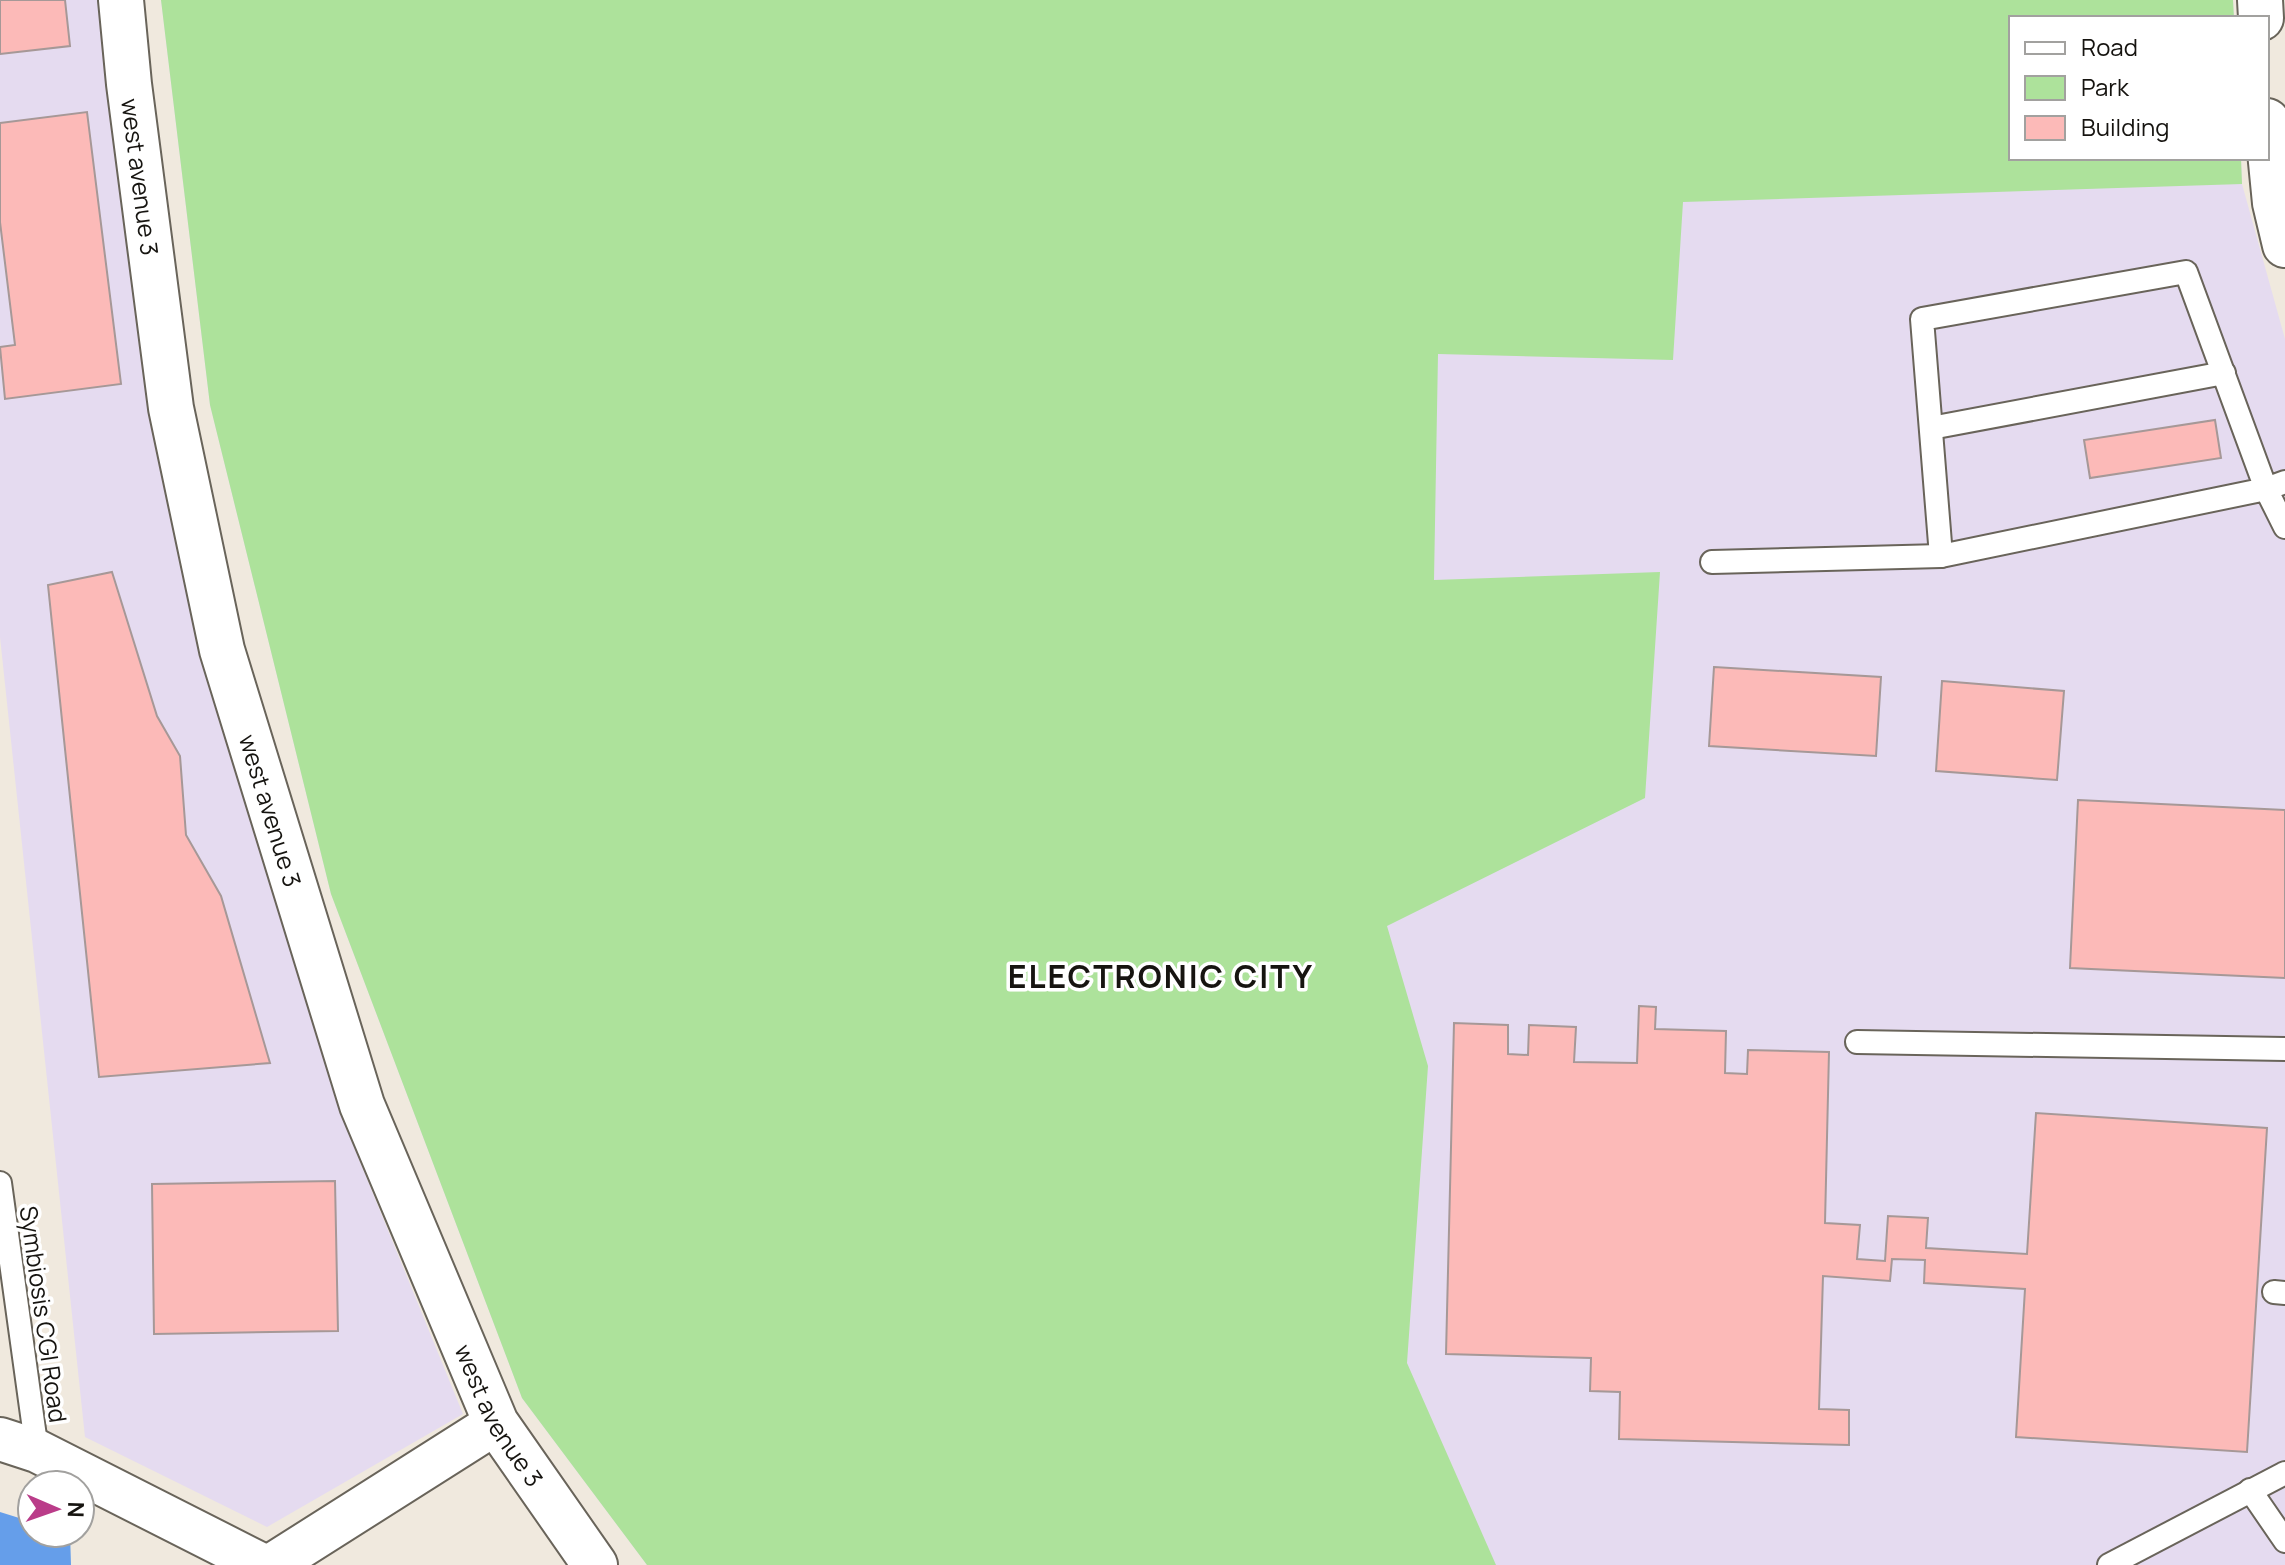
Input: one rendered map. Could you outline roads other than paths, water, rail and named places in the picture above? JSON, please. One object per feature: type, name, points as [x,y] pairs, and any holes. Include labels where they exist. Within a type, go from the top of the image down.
[{"type":"street","name":"west avenue 3","points":[[121,0],[171,408],[222,650],[362,1105],[496,1423],[595,1565]]},
{"type":"street","points":[[2269,142],[2275,203],[2285,245]]},
{"type":"street","points":[[272,1565],[496,1423]]},
{"type":"street","points":[[18,1445],[262,1565]]},
{"type":"lane","points":[[1941,556],[1922,319],[2186,272],[2224,373],[2275,485],[2285,527]]},
{"type":"lane","points":[[1931,428],[2224,373]]},
{"type":"lane","points":[[1712,562],[1941,556],[2275,485]]},
{"type":"lane","points":[[1857,1042],[2285,1049]]},
{"type":"lane","name":"Symbiosis CGI Road","points":[[0,1183],[18,1445]]},
{"type":"lane","points":[[2109,1565],[2285,1473]]},
{"type":"lane","points":[[2250,1490],[2285,1541]]},
{"type":"water","points":[[0,1512],[16,1517],[16,1549],[70,1549],[71,1565],[0,1565]]},
{"type":"district","name":"ELECTRONIC CITY","points":[[1161,976]]}]
